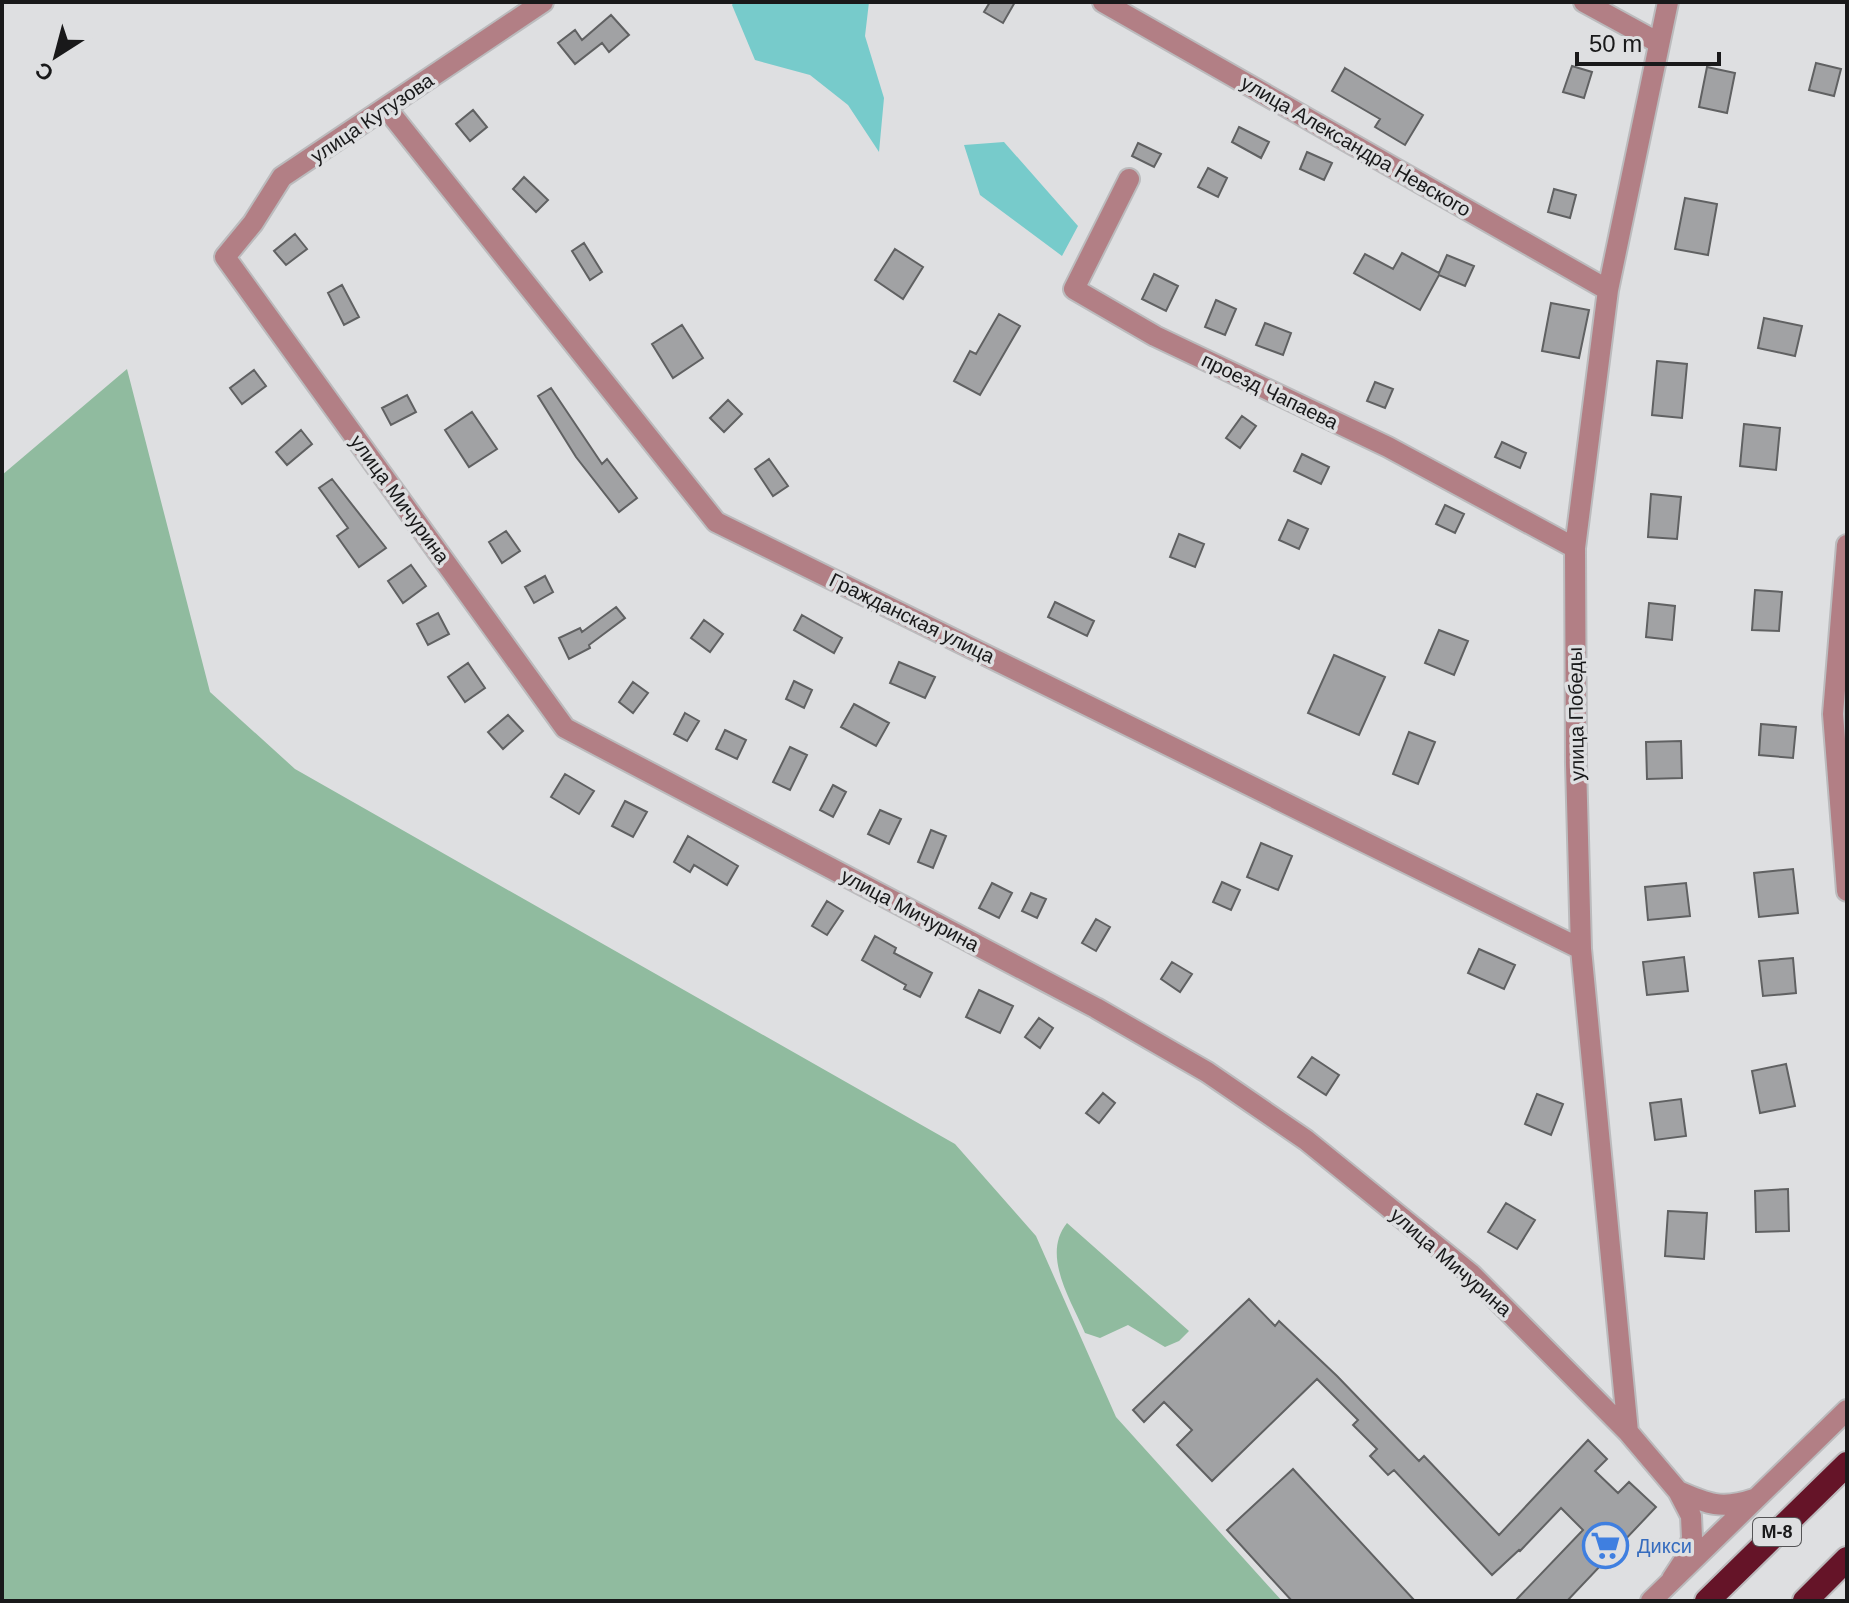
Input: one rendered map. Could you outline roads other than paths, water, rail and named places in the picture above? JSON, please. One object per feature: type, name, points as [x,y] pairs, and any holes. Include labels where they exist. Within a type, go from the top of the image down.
[{"type":"highway","name":"М-8","points":[[1707,1601],[1847,1464]]},
{"type":"highway","points":[[1805,1601],[1847,1559]]},
{"type":"street","name":"улица Кутузова","points":[[225,257],[253,223],[282,177],[543,2]]},
{"type":"street","name":"улица Александра Невского","points":[[1103,2],[1608,290]]},
{"type":"street","points":[[1584,2],[1659,43]]},
{"type":"street","name":"улица Победы","points":[[1628,1432],[1581,949],[1575,548],[1608,290],[1668,2]]},
{"type":"street","name":"Гражданская улица","points":[[387,109],[716,522],[1581,949]]},
{"type":"street","name":"проезд Чапаева","points":[[1129,179],[1074,289],[1155,336],[1388,447],[1575,548]]},
{"type":"street","name":"улица Мичурина","points":[[225,257],[565,728],[1096,1008],[1207,1072],[1306,1140],[1471,1274],[1628,1432],[1678,1491],[1691,1516],[1692,1538],[1687,1556],[1672,1579]]},
{"type":"street","points":[[1847,545],[1833,714],[1847,891]]},
{"type":"street","points":[[1651,1601],[1842,1416],[1847,1394]]},
{"type":"street","name":"улица Мичурина","points":[[1678,1491],[1714,1505],[1732,1506],[1756,1499]]},
{"type":"water","points":[[734,2],[869,2],[865,36],[884,98],[879,152],[848,105],[810,75],[755,60],[732,5]]},
{"type":"water","points":[[1004,142],[1078,226],[1062,256],[980,195],[964,145]]},
{"type":"place","name":"Дикси","points":[[1606,1546]]}]
